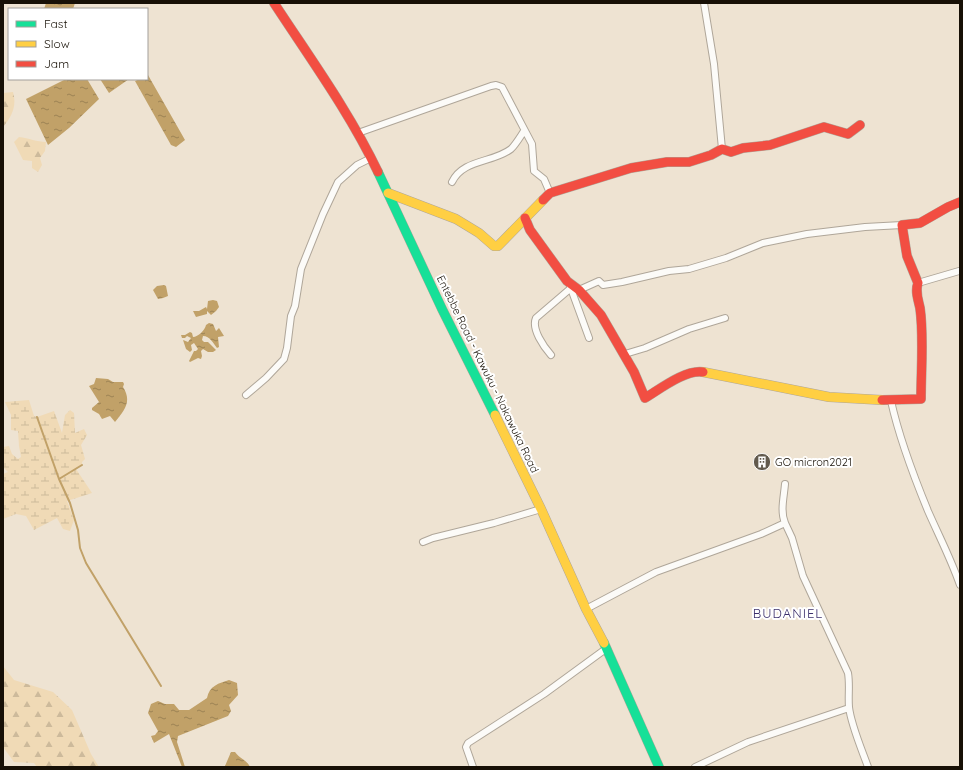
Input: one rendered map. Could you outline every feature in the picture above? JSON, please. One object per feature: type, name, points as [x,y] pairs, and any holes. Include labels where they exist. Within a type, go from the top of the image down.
[{"type":"street","name":"Entebbe Road - Kawuku - Nakawuka Road","points":[[274,3],[344,110],[371,158],[442,309],[541,508],[586,609],[607,648],[659,767]]},
{"type":"street","points":[[704,3],[714,64],[722,149]]},
{"type":"street","points":[[358,133],[496,85],[502,87],[532,144],[534,171],[544,179],[550,193]]},
{"type":"street","points":[[388,193],[456,219],[479,233],[494,246],[501,244],[550,193],[631,168],[667,162],[689,162],[711,155],[722,149],[731,152],[743,148],[770,145],[824,127],[848,134],[860,125]]},
{"type":"street","points":[[452,182],[455,175],[465,168],[511,148],[524,131]]},
{"type":"street","points":[[246,395],[259,385],[284,359],[301,269],[323,214],[338,182],[357,165],[371,158]]},
{"type":"street","points":[[551,355],[542,344],[534,326],[534,321],[572,287],[599,281],[603,285],[669,271],[689,269],[726,258],[764,243],[778,240],[844,228],[902,226],[920,223],[960,202]]},
{"type":"street","points":[[525,218],[530,230],[572,287],[601,315],[624,354],[645,398],[686,374],[699,372],[759,382],[828,397],[891,401],[921,399],[920,309],[916,288],[918,283],[907,256],[902,226]]},
{"type":"street","points":[[918,283],[959,271]]},
{"type":"street","points":[[572,287],[576,307],[589,338]]},
{"type":"street","points":[[624,354],[645,348],[689,329],[725,318]]},
{"type":"street","points":[[891,401],[896,424],[914,474],[960,585]]},
{"type":"street","points":[[785,484],[782,517],[792,538],[803,576],[848,673],[850,683],[849,708],[868,767]]},
{"type":"street","points":[[423,542],[433,538],[494,523],[541,508]]},
{"type":"street","points":[[586,609],[656,572],[761,534],[785,523]]},
{"type":"street","points":[[472,767],[466,747],[468,743],[544,694],[607,648]]},
{"type":"street","points":[[695,767],[748,742],[849,708]]},
{"type":"green space","points":[[13,92],[13,111],[3,127],[3,93]]},
{"type":"green space","points":[[19,137],[46,142],[45,151],[40,158],[42,165],[38,172],[32,168],[32,161],[23,160],[14,142]]},
{"type":"green space","points":[[29,400],[34,416],[37,417],[54,411],[62,433],[65,415],[70,410],[74,413],[75,433],[84,429],[87,435],[81,445],[85,459],[82,462],[82,465],[76,469],[92,493],[67,501],[74,520],[70,531],[63,529],[57,518],[34,530],[26,516],[16,514],[3,519],[3,474],[8,472],[3,467],[3,447],[9,446],[12,454],[18,459],[21,457],[18,431],[11,430],[11,415],[5,402]]},
{"type":"green space","points":[[3,666],[14,680],[53,692],[72,710],[91,754],[99,767],[37,767],[34,763],[14,762],[3,747]]},
{"type":"water","points":[[46,3],[75,3],[73,8],[44,8]]},
{"type":"water","points":[[148,75],[185,140],[176,147],[171,145],[135,81],[148,80]]},
{"type":"water","points":[[64,80],[88,80],[99,99],[69,128],[48,145],[26,99]]},
{"type":"water","points":[[101,80],[128,80],[109,93]]},
{"type":"water","points":[[157,286],[166,286],[168,296],[158,299],[153,290]]},
{"type":"water","points":[[208,301],[217,301],[219,307],[216,311],[211,315],[207,311],[207,314],[196,317],[193,311],[199,311],[206,307],[207,309]]},
{"type":"water","points":[[209,323],[213,324],[216,331],[219,328],[224,336],[218,337],[219,347],[217,348],[209,338],[203,336],[202,340],[204,342],[208,342],[216,350],[213,352],[208,352],[203,349],[201,351],[201,359],[198,358],[190,362],[189,361],[194,351],[198,349],[194,343],[191,345],[192,350],[190,352],[186,349],[183,340],[188,342],[191,338],[187,336],[182,338],[181,335],[185,335],[190,332],[192,333],[193,337],[197,336]]},
{"type":"water","points":[[96,378],[108,379],[113,382],[123,382],[124,384],[123,387],[126,392],[127,401],[122,413],[115,422],[110,416],[102,419],[99,414],[92,410],[92,408],[99,402],[89,386],[94,384]]},
{"type":"water","points":[[229,680],[237,683],[238,695],[229,705],[231,711],[228,716],[178,736],[177,742],[185,767],[182,767],[169,734],[154,743],[151,736],[155,735],[158,731],[148,713],[151,704],[158,701],[165,704],[174,704],[179,710],[189,710],[207,698],[212,688]]},
{"type":"water","points":[[231,752],[235,752],[250,767],[224,767]]},
{"type":"waterway","points":[[37,417],[59,479],[70,503],[78,530],[80,548],[86,563],[161,686]]},
{"type":"waterway","points":[[59,479],[82,465]]},
{"type":"traffic: fast","points":[[378,172],[442,309],[495,415]]},
{"type":"traffic: fast","points":[[604,643],[659,767]]},
{"type":"traffic: slow","points":[[388,193],[456,219],[479,233],[494,246],[498,246],[543,200]]},
{"type":"traffic: slow","points":[[703,372],[829,397],[882,400]]},
{"type":"traffic: slow","points":[[495,415],[541,509],[586,609],[604,643]]},
{"type":"traffic: jam","points":[[274,3],[355,128],[378,172]]},
{"type":"traffic: jam","points":[[543,200],[550,193],[631,168],[667,162],[689,162],[711,155],[722,149],[731,152],[743,148],[770,145],[824,127],[848,134],[860,125]]},
{"type":"traffic: jam","points":[[882,400],[921,399],[922,330],[917,292],[918,283],[907,256],[902,225],[920,223],[960,202]]},
{"type":"traffic: jam","points":[[525,218],[530,230],[567,281],[579,290],[601,315],[634,372],[645,398],[681,377],[696,372],[703,372]]},
{"type":"place","name":"GO micron2021","points":[[762,462]]},
{"type":"district","name":"BUDANIEL","points":[[788,613]]}]
